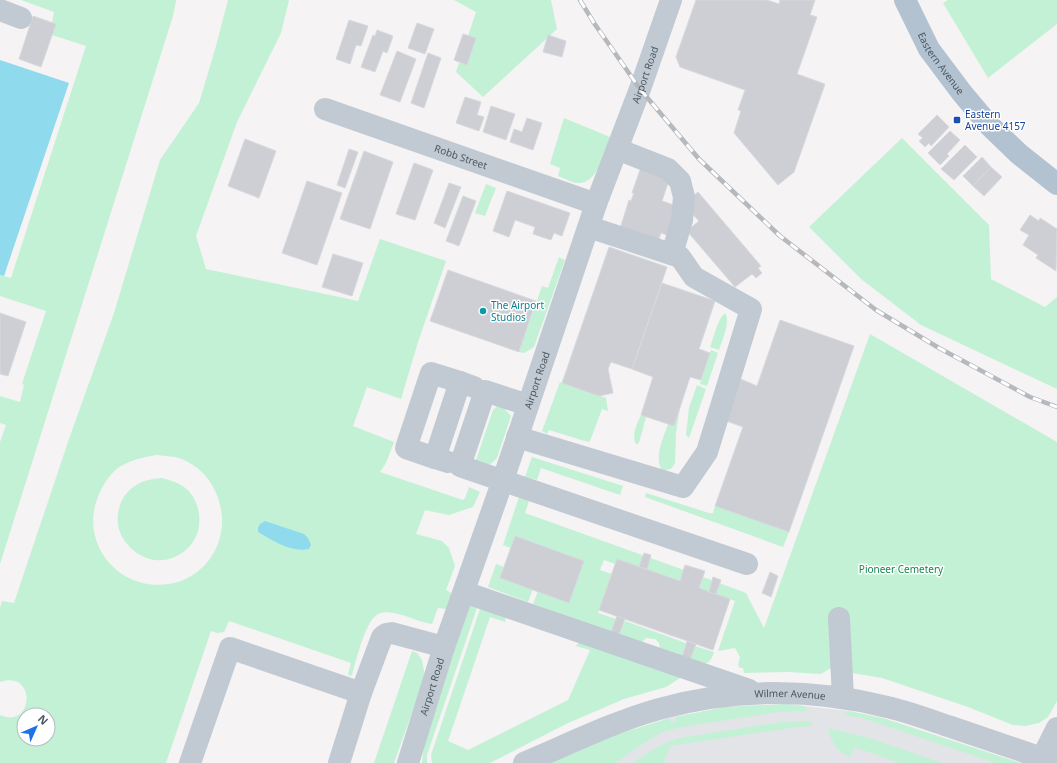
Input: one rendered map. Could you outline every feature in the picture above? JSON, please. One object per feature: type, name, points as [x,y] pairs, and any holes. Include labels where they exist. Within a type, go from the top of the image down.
[{"type":"main road","name":"Eastern Avenue","points":[[905,0],[929,48],[962,93],[989,125],[1019,154],[1057,184]]},
{"type":"street","name":"Airport Road","points":[[408,763],[444,647],[503,480],[596,204],[640,89],[671,0]]},
{"type":"street","points":[[0,10],[21,18]]},
{"type":"street","name":"Robb Street","points":[[325,109],[596,204]]},
{"type":"street","points":[[617,150],[668,169],[680,181],[684,197],[682,220],[672,254]]},
{"type":"street","points":[[517,438],[683,487],[707,452],[750,309],[694,277],[680,257],[589,227]]},
{"type":"street","points":[[528,405],[431,373],[406,448],[747,564]]},
{"type":"street","points":[[435,458],[460,382]]},
{"type":"street","points":[[460,466],[485,391]]},
{"type":"street","points":[[464,592],[758,693]]},
{"type":"street","points":[[839,618],[843,698]]},
{"type":"street","points":[[339,763],[361,693],[382,637],[386,634],[392,633],[444,647]]},
{"type":"street","points":[[190,763],[230,648],[361,693]]},
{"type":"street","name":"Wilmer Avenue","points":[[524,763],[620,722],[659,709],[699,699],[758,693],[790,693],[843,698],[903,711],[1050,761]]},
{"type":"street","points":[[1050,761],[1057,728]]},
{"type":"shaded area","points":[[785,704],[849,711],[885,719],[1020,763],[552,763],[616,735],[670,718],[725,707]]},
{"type":"green space","points":[[21,0],[176,1],[173,16],[0,564],[0,442],[6,425],[0,423],[0,396],[20,402],[24,385],[22,384],[46,311],[0,296],[0,275],[11,278],[86,46],[52,35],[56,24],[52,22],[54,12]]},
{"type":"green space","points":[[228,0],[289,0],[281,33],[237,122],[196,236],[206,269],[358,301],[380,239],[446,261],[418,342],[401,399],[367,387],[353,426],[394,442],[386,463],[380,472],[463,500],[469,487],[480,492],[473,507],[449,515],[425,510],[416,534],[442,541],[449,548],[455,566],[446,590],[453,594],[447,609],[438,608],[432,624],[403,615],[391,613],[378,614],[373,618],[365,633],[352,675],[350,676],[348,674],[351,663],[229,621],[224,632],[217,633],[211,631],[166,763],[0,763],[0,715],[11,717],[16,715],[16,747],[56,747],[56,707],[25,707],[27,699],[25,691],[20,684],[12,680],[0,682],[0,608],[2,601],[14,603],[69,439],[114,313],[160,160],[199,103]],"holes":[[[157,455],[175,457],[188,462],[199,469],[215,490],[222,515],[222,528],[219,541],[213,555],[192,576],[178,582],[157,585],[138,582],[121,574],[108,562],[98,546],[94,529],[94,510],[105,483],[119,467],[140,458]]]},
{"type":"green space","points":[[454,0],[551,0],[557,29],[483,97],[456,72],[476,12]]},
{"type":"green space","points":[[948,0],[1057,0],[1057,24],[988,78],[943,3]]},
{"type":"green space","points":[[564,118],[610,137],[600,166],[596,173],[585,182],[576,183],[558,176],[560,168],[550,164]]},
{"type":"green space","points":[[902,138],[989,225],[991,279],[1045,307],[1057,297],[1057,389],[921,325],[861,279],[809,227]]},
{"type":"green space","points":[[486,184],[496,188],[485,216],[475,213]]},
{"type":"green space","points":[[559,257],[565,260],[534,347],[524,353],[519,352],[542,286],[548,288]]},
{"type":"green space","points":[[725,313],[727,317],[727,326],[719,350],[710,347],[718,324]]},
{"type":"green space","name":"Pioneer Cemetery","points":[[870,334],[1057,442],[1057,701],[1048,717],[1039,723],[1025,726],[1013,725],[968,707],[882,678],[829,669],[821,674],[789,672],[744,673],[743,668],[740,668],[738,665],[740,657],[735,648],[718,651],[735,601],[699,588],[703,577],[746,593],[764,628]]},
{"type":"green space","points":[[711,350],[718,353],[707,386],[700,384]]},
{"type":"green space","points":[[560,382],[606,398],[608,411],[602,409],[590,441],[588,442],[549,430],[547,434],[542,431]]},
{"type":"green space","points":[[697,385],[706,389],[689,438],[686,435],[689,408]]},
{"type":"green space","points":[[497,406],[502,406],[511,416],[497,458],[492,463],[482,467],[476,460],[493,410]]},
{"type":"green space","points":[[680,407],[676,433],[675,463],[671,469],[662,471],[659,453],[662,442],[668,424],[674,426]]},
{"type":"green space","points":[[641,415],[646,417],[639,442],[636,444],[634,433]]},
{"type":"green space","points":[[532,457],[623,486],[620,495],[541,468],[537,480],[525,477]]},
{"type":"green space","points":[[161,478],[179,484],[190,493],[198,507],[199,524],[198,533],[194,540],[181,554],[172,558],[155,560],[138,554],[131,548],[120,533],[118,518],[121,503],[129,490],[144,481]]},
{"type":"green space","points":[[646,493],[709,513],[713,513],[715,506],[789,532],[783,547],[645,497]]},
{"type":"green space","points":[[519,497],[529,501],[525,513],[684,570],[680,581],[617,559],[615,564],[604,560],[600,570],[612,574],[598,613],[616,619],[611,632],[533,604],[538,591],[569,603],[584,561],[515,536],[511,548],[503,545]]},
{"type":"green space","points":[[496,564],[504,567],[533,589],[528,602],[488,587]]},
{"type":"green space","points":[[479,602],[427,755],[427,763],[422,763],[425,736],[469,604]]},
{"type":"green space","points":[[482,603],[506,614],[505,622],[490,617],[448,741],[468,750],[568,700],[590,650],[576,646],[581,639],[679,673],[680,678],[666,687],[624,699],[568,723],[490,763],[432,763],[431,755]]},
{"type":"green space","points":[[625,621],[686,643],[682,657],[660,650],[659,643],[655,639],[646,638],[641,643],[619,635]]},
{"type":"green space","points":[[695,646],[714,652],[708,663],[705,664],[690,660]]},
{"type":"green space","points":[[412,651],[417,653],[422,660],[425,676],[394,763],[374,763]]},
{"type":"green space","points":[[785,704],[804,706],[807,711],[779,712],[681,727],[662,732],[615,763],[552,763],[580,749],[616,735],[670,718],[671,723],[676,722],[675,717],[725,707]]},
{"type":"green space","points":[[849,711],[886,719],[1020,763],[996,763],[862,718],[844,715]]},
{"type":"green space","points":[[812,721],[811,726],[670,746],[664,763],[633,763],[655,748],[680,738],[782,722]]},
{"type":"green space","points":[[828,728],[869,738],[942,763],[900,763],[854,747],[850,757],[835,746]]},
{"type":"water","points":[[0,60],[69,83],[4,276],[0,275]]},
{"type":"water","points":[[265,521],[304,534],[308,538],[311,545],[309,549],[303,550],[289,548],[258,532],[260,524]]},
{"type":"building","points":[[696,0],[767,0],[779,4],[780,0],[815,0],[810,15],[817,17],[797,74],[825,84],[794,172],[778,185],[734,133],[741,111],[738,110],[745,90],[680,67],[676,57]]},
{"type":"building","points":[[33,16],[56,24],[41,67],[19,59]]},
{"type":"building","points":[[349,20],[368,26],[361,46],[356,45],[350,64],[336,59]]},
{"type":"building","points":[[417,23],[434,29],[425,54],[408,48]]},
{"type":"building","points":[[377,30],[393,36],[387,53],[383,51],[375,72],[361,67],[373,35],[375,36]]},
{"type":"building","points":[[463,34],[476,38],[467,65],[454,60]]},
{"type":"building","points":[[548,35],[566,41],[562,57],[543,52]]},
{"type":"building","points":[[397,51],[416,59],[400,102],[380,95]]},
{"type":"building","points":[[428,53],[441,58],[424,108],[411,103]]},
{"type":"building","points":[[465,97],[481,102],[477,115],[484,117],[479,131],[456,123]]},
{"type":"building","points":[[491,106],[515,114],[506,140],[483,132]]},
{"type":"building","points":[[937,115],[949,127],[931,146],[929,143],[925,147],[919,141],[923,138],[918,134]]},
{"type":"building","points":[[527,118],[542,123],[533,150],[510,142],[514,129],[522,132]]},
{"type":"building","points":[[950,131],[960,140],[947,154],[949,156],[940,165],[928,153]]},
{"type":"building","points":[[245,139],[276,151],[259,198],[228,186]]},
{"type":"building","points":[[965,145],[977,157],[954,180],[941,169]]},
{"type":"building","points":[[349,149],[358,152],[345,188],[337,185]]},
{"type":"building","points":[[364,151],[393,162],[370,229],[340,219]]},
{"type":"building","points":[[982,157],[991,167],[973,186],[963,176]]},
{"type":"building","points":[[414,163],[433,170],[415,220],[396,214]]},
{"type":"building","points":[[641,167],[670,177],[662,201],[677,206],[667,235],[661,233],[657,245],[619,232],[629,200],[631,201],[634,193],[632,193]]},
{"type":"building","points":[[991,167],[1002,177],[984,196],[973,186]]},
{"type":"building","points":[[307,181],[342,193],[317,265],[282,253]]},
{"type":"building","points":[[449,183],[461,187],[445,228],[434,223]]},
{"type":"building","points":[[507,191],[570,213],[562,236],[554,233],[551,240],[533,234],[535,227],[515,220],[509,237],[493,231]]},
{"type":"building","points":[[698,192],[761,266],[758,268],[762,273],[756,278],[752,274],[735,287],[687,231],[699,221],[687,208],[691,198]]},
{"type":"building","points":[[463,196],[476,201],[459,246],[446,241]]},
{"type":"building","points":[[1030,215],[1039,221],[1040,218],[1057,229],[1056,271],[1036,258],[1038,255],[1023,245],[1029,235],[1020,230]]},
{"type":"building","points":[[609,247],[667,267],[632,369],[611,362],[608,369],[613,393],[599,396],[562,383]]},
{"type":"building","points":[[333,254],[363,263],[352,296],[322,287]]},
{"type":"building","name":"The Airport Studios","points":[[448,270],[536,301],[519,352],[430,321]]},
{"type":"building","points":[[662,283],[715,301],[699,349],[710,353],[701,380],[690,377],[674,426],[641,415],[653,377],[632,369]]},
{"type":"building","points":[[0,313],[26,322],[8,376],[0,374]]},
{"type":"building","points":[[780,320],[854,346],[789,532],[715,506],[743,427],[721,419],[736,377],[757,386]]},
{"type":"building","points":[[515,536],[584,561],[569,603],[500,578]]},
{"type":"building","points":[[644,553],[651,555],[647,569],[639,567]]},
{"type":"building","points":[[617,559],[680,581],[685,565],[705,571],[699,588],[730,599],[713,650],[599,610]]},
{"type":"building","points":[[770,572],[778,576],[771,597],[762,593]]},
{"type":"building","points":[[713,577],[721,580],[716,594],[709,592]]},
{"type":"building","points":[[617,616],[625,619],[619,635],[611,632]]},
{"type":"building","points":[[687,641],[696,644],[690,660],[682,657]]},
{"type":"railway","points":[[580,0],[594,23],[640,89],[699,159],[780,236],[876,310],[939,348],[1030,397],[1057,407]]},
{"type":"place","name":"Eastern Avenue 4157","points":[[957,120]]},
{"type":"place","name":"The Airport Studios","points":[[483,311]]}]
